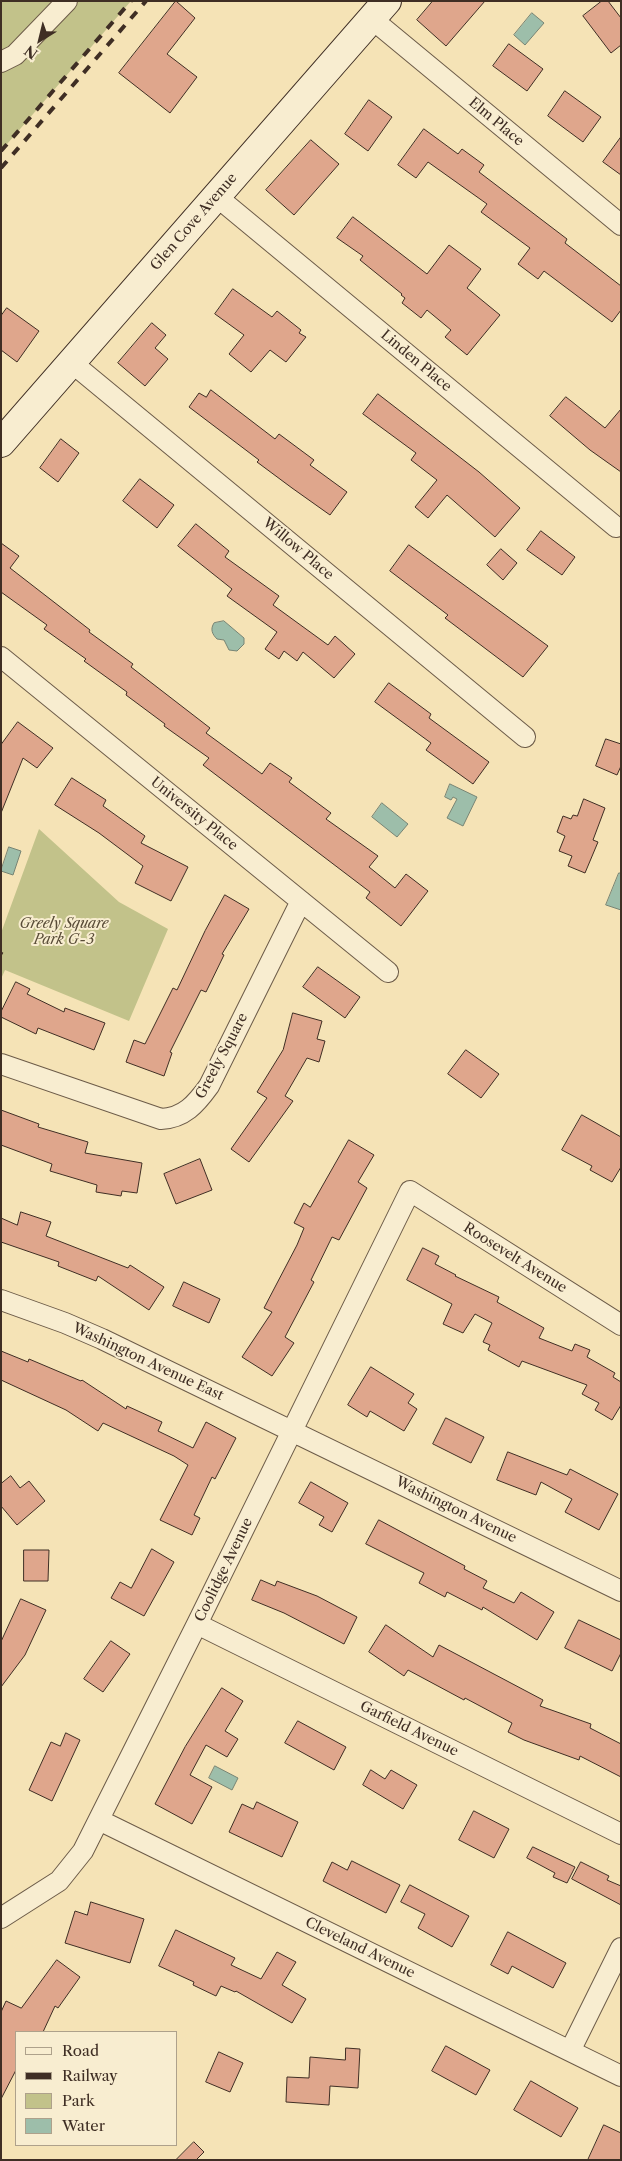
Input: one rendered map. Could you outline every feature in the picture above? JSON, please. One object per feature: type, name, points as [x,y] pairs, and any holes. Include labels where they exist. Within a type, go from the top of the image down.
[{"type":"main road","name":"Glen Cove Avenue","points":[[1,443],[379,10]]},
{"type":"street","points":[[1,62],[15,55],[67,1]]},
{"type":"street","name":"Elm Place","points":[[379,10],[621,225]]},
{"type":"street","name":"Linden Place","points":[[216,196],[616,526]]},
{"type":"street","name":"Willow Place","points":[[71,362],[525,737]]},
{"type":"street","name":"University Place","points":[[1,657],[388,972]]},
{"type":"street","name":"Greely Square","points":[[1,1064],[161,1119],[172,1119],[193,1108],[209,1086],[300,901]]},
{"type":"street","name":"Roosevelt Avenue","points":[[410,1191],[621,1324]]},
{"type":"street","name":"Coolidge Avenue","points":[[1,1918],[59,1881],[83,1851],[410,1191]]},
{"type":"street","name":"Washington Avenue East","points":[[1,1300],[93,1335],[292,1430]]},
{"type":"street","name":"Washington Avenue","points":[[292,1430],[621,1590]]},
{"type":"street","name":"Garfield Avenue","points":[[197,1624],[621,1834]]},
{"type":"street","name":"Cleveland Avenue","points":[[99,1820],[621,2076]]},
{"type":"street","points":[[570,2051],[621,1948]]},
{"type":"green space","points":[[1,1],[131,1],[1,151]]},
{"type":"green space","name":"Greely Square Park G-3","points":[[39,829],[119,902],[168,929],[129,1021],[5,970],[1,979],[1,933]]},
{"type":"water","points":[[532,13],[544,23],[525,45],[514,35]]},
{"type":"water","points":[[224,621],[244,638],[244,644],[237,651],[229,650],[224,640],[217,639],[213,633],[212,627],[214,623]]},
{"type":"water","points":[[450,784],[477,797],[463,826],[447,818],[457,799],[453,797],[451,800],[445,797]]},
{"type":"water","points":[[382,803],[408,824],[397,837],[372,817]]},
{"type":"water","points":[[9,847],[21,851],[13,875],[1,871]]},
{"type":"water","points":[[619,873],[621,873],[621,910],[606,905]]},
{"type":"water","points":[[215,1766],[238,1778],[232,1790],[209,1778]]},
{"type":"building","points":[[176,1],[195,18],[167,54],[197,77],[170,113],[119,73]]},
{"type":"building","points":[[433,1],[485,1],[446,46],[417,20]]},
{"type":"building","points":[[602,1],[608,1],[621,18],[621,45],[611,53],[583,16]]},
{"type":"building","points":[[509,44],[543,69],[527,91],[493,66]]},
{"type":"building","points":[[565,91],[601,117],[583,142],[548,116]]},
{"type":"building","points":[[369,100],[392,117],[368,151],[345,134]]},
{"type":"building","points":[[424,129],[458,154],[462,149],[484,165],[479,172],[567,239],[565,243],[621,286],[621,310],[612,322],[544,271],[538,279],[518,264],[530,248],[481,212],[487,204],[428,162],[416,178],[398,165]]},
{"type":"building","points":[[621,137],[621,175],[603,162]]},
{"type":"building","points":[[311,140],[339,164],[294,215],[266,190]]},
{"type":"building","points":[[353,217],[427,274],[449,245],[481,269],[467,288],[500,315],[467,355],[445,337],[451,330],[427,310],[421,318],[402,303],[405,298],[402,294],[360,260],[363,256],[337,238]]},
{"type":"building","points":[[233,289],[272,317],[277,311],[301,330],[299,333],[306,337],[286,362],[270,350],[251,372],[229,354],[244,335],[215,314]]},
{"type":"building","points":[[7,308],[39,331],[17,362],[1,350],[1,316]]},
{"type":"building","points":[[152,323],[166,335],[155,348],[168,359],[145,386],[118,363]]},
{"type":"building","points":[[211,390],[275,439],[279,434],[314,460],[310,465],[347,492],[330,515],[257,462],[259,460],[189,407],[199,393],[206,397]]},
{"type":"building","points":[[378,394],[479,472],[520,508],[495,537],[447,495],[428,518],[415,507],[437,480],[411,460],[416,453],[363,414]]},
{"type":"building","points":[[566,397],[605,428],[621,409],[621,472],[590,450],[550,416]]},
{"type":"building","points":[[61,439],[79,453],[58,482],[40,468]]},
{"type":"building","points":[[140,479],[174,505],[157,528],[123,501]]},
{"type":"building","points":[[196,524],[229,551],[225,557],[279,596],[273,605],[328,645],[335,636],[355,654],[334,678],[303,652],[297,661],[284,651],[279,659],[265,649],[277,632],[227,596],[232,589],[178,546]]},
{"type":"building","points":[[541,531],[575,557],[562,575],[527,550]]},
{"type":"building","points":[[1,543],[19,556],[10,568],[90,630],[89,632],[133,664],[131,667],[210,728],[206,733],[262,774],[270,763],[292,778],[289,782],[331,813],[326,819],[378,856],[369,867],[395,888],[406,874],[428,891],[401,926],[366,898],[370,892],[203,765],[209,758],[164,726],[165,724],[126,695],[127,692],[44,629],[47,625],[1,592]]},
{"type":"building","points":[[409,545],[548,646],[523,677],[445,618],[448,615],[390,571]]},
{"type":"building","points":[[501,549],[517,563],[503,580],[487,565]]},
{"type":"building","points":[[389,683],[431,714],[429,718],[489,762],[473,784],[426,750],[431,743],[375,702]]},
{"type":"building","points":[[18,722],[53,748],[37,768],[23,758],[1,813],[1,745]]},
{"type":"building","points":[[606,739],[621,744],[621,766],[617,775],[596,766]]},
{"type":"building","points":[[72,778],[106,800],[103,806],[145,836],[141,843],[188,867],[171,901],[135,883],[143,866],[99,833],[55,805]]},
{"type":"building","points":[[584,799],[605,808],[593,840],[598,842],[585,873],[568,866],[572,856],[559,851],[565,836],[557,832],[563,816],[571,819],[573,815],[577,816]]},
{"type":"building","points":[[225,895],[249,909],[222,954],[224,955],[206,992],[201,990],[170,1052],[172,1053],[164,1076],[126,1062],[134,1040],[145,1044],[173,988],[177,990],[205,931]]},
{"type":"building","points":[[318,967],[360,997],[345,1018],[303,987]]},
{"type":"building","points":[[16,982],[30,989],[27,994],[64,1012],[65,1008],[105,1023],[94,1050],[38,1028],[36,1034],[1,1017],[1,1012]]},
{"type":"building","points":[[293,1013],[322,1021],[317,1039],[325,1041],[319,1062],[307,1058],[285,1096],[293,1101],[249,1162],[231,1149],[267,1098],[257,1092],[283,1050]]},
{"type":"building","points":[[466,1050],[499,1074],[481,1098],[448,1074]]},
{"type":"building","points":[[1,1110],[39,1124],[38,1127],[88,1142],[85,1153],[142,1163],[137,1193],[122,1191],[121,1196],[96,1192],[97,1185],[50,1171],[52,1164],[1,1145]]},
{"type":"building","points":[[582,1115],[621,1137],[621,1167],[612,1182],[590,1170],[592,1166],[562,1150]]},
{"type":"building","points":[[349,1140],[374,1155],[358,1182],[367,1188],[339,1240],[332,1237],[311,1280],[314,1282],[285,1337],[294,1343],[272,1376],[242,1357],[272,1312],[264,1308],[304,1228],[294,1223],[304,1203],[310,1207]]},
{"type":"building","points":[[200,1159],[212,1190],[176,1204],[164,1174]]},
{"type":"building","points":[[21,1212],[51,1222],[46,1236],[128,1268],[130,1265],[164,1287],[149,1310],[98,1276],[96,1281],[58,1266],[59,1262],[1,1242],[1,1218],[17,1225]]},
{"type":"building","points":[[423,1248],[439,1256],[435,1264],[499,1297],[497,1302],[544,1328],[539,1338],[572,1351],[575,1344],[590,1350],[587,1357],[615,1373],[613,1377],[621,1382],[621,1405],[612,1420],[595,1410],[599,1403],[582,1394],[587,1385],[522,1361],[519,1367],[488,1350],[490,1345],[483,1342],[492,1323],[475,1314],[463,1333],[443,1324],[452,1304],[407,1280]]},
{"type":"building","points":[[184,1282],[220,1299],[209,1323],[173,1306]]},
{"type":"building","points":[[1,1351],[28,1362],[29,1359],[82,1380],[126,1409],[127,1406],[162,1422],[158,1431],[193,1448],[206,1422],[236,1438],[215,1479],[212,1477],[194,1515],[200,1518],[192,1535],[160,1520],[188,1465],[174,1456],[103,1423],[98,1431],[66,1410],[1,1380]]},
{"type":"building","points":[[371,1367],[414,1394],[408,1403],[417,1409],[404,1431],[370,1411],[367,1417],[348,1405]]},
{"type":"building","points":[[446,1418],[484,1437],[471,1463],[433,1444]]},
{"type":"building","points":[[508,1452],[567,1475],[570,1469],[618,1494],[599,1530],[565,1512],[572,1499],[541,1482],[536,1495],[497,1480]]},
{"type":"building","points":[[11,1476],[20,1488],[29,1481],[45,1501],[17,1525],[1,1506],[1,1484]]},
{"type":"building","points":[[311,1482],[348,1503],[332,1532],[319,1525],[324,1517],[299,1503]]},
{"type":"building","points":[[379,1520],[465,1566],[464,1569],[487,1581],[483,1588],[514,1603],[521,1592],[554,1612],[537,1640],[483,1607],[482,1610],[447,1592],[445,1597],[419,1583],[424,1573],[366,1544]]},
{"type":"building","points":[[152,1549],[174,1562],[144,1616],[111,1598],[120,1582],[131,1588]]},
{"type":"building","points":[[24,1550],[49,1550],[48,1581],[24,1581]]},
{"type":"building","points":[[261,1580],[275,1586],[277,1581],[317,1596],[357,1617],[344,1644],[284,1613],[252,1600]]},
{"type":"building","points":[[21,1599],[46,1610],[25,1655],[1,1687],[1,1642]]},
{"type":"building","points":[[579,1620],[621,1640],[621,1653],[612,1671],[565,1648]]},
{"type":"building","points":[[386,1625],[433,1657],[439,1645],[543,1700],[540,1706],[591,1724],[590,1728],[621,1744],[621,1777],[580,1756],[579,1760],[524,1740],[508,1732],[512,1723],[408,1670],[404,1676],[369,1652]]},
{"type":"building","points":[[111,1641],[130,1654],[103,1692],[84,1679]]},
{"type":"building","points":[[222,1688],[243,1701],[225,1731],[238,1739],[227,1757],[206,1745],[190,1775],[212,1787],[192,1824],[155,1804],[185,1747]]},
{"type":"building","points":[[298,1721],[346,1747],[334,1770],[285,1743]]},
{"type":"building","points":[[66,1733],[80,1740],[52,1801],[29,1790],[51,1742],[60,1746]]},
{"type":"building","points":[[371,1770],[385,1779],[391,1770],[417,1785],[403,1809],[363,1785]]},
{"type":"building","points":[[257,1802],[298,1822],[282,1857],[229,1832],[242,1804],[253,1809]]},
{"type":"building","points":[[474,1811],[509,1829],[494,1858],[459,1840]]},
{"type":"building","points":[[533,1847],[575,1867],[567,1883],[553,1877],[555,1873],[527,1858]]},
{"type":"building","points":[[352,1861],[400,1885],[386,1913],[323,1881],[332,1862],[347,1870]]},
{"type":"building","points":[[581,1862],[609,1876],[607,1880],[621,1886],[621,1905],[572,1879]]},
{"type":"building","points":[[410,1885],[469,1916],[452,1947],[418,1928],[425,1914],[401,1902]]},
{"type":"building","points":[[91,1902],[144,1919],[130,1963],[65,1943],[75,1911],[87,1915]]},
{"type":"building","points":[[176,1930],[235,1958],[231,1965],[261,1979],[277,1952],[296,1962],[282,1985],[306,1999],[292,2023],[236,1991],[221,1986],[216,1996],[193,1985],[194,1982],[159,1966]]},
{"type":"building","points":[[508,1932],[566,1963],[553,1988],[512,1966],[508,1974],[491,1965]]},
{"type":"building","points":[[57,1960],[80,1977],[58,2008],[55,2006],[43,2031],[15,2031],[15,2072],[1,2099],[1,2012],[6,2001],[21,2008]]},
{"type":"building","points":[[446,2046],[490,2070],[476,2095],[432,2071]]},
{"type":"building","points":[[346,2048],[360,2049],[358,2088],[330,2086],[329,2105],[286,2102],[287,2077],[309,2078],[310,2057],[345,2060]]},
{"type":"building","points":[[219,2052],[243,2063],[230,2092],[206,2082]]},
{"type":"building","points":[[531,2081],[578,2108],[561,2137],[514,2110]]},
{"type":"building","points":[[604,2125],[621,2133],[621,2160],[588,2160]]},
{"type":"building","points":[[194,2142],[204,2152],[196,2160],[176,2160]]},
{"type":"railway","points":[[1,151],[131,1]]},
{"type":"railway","points":[[1,168],[146,1]]}]
